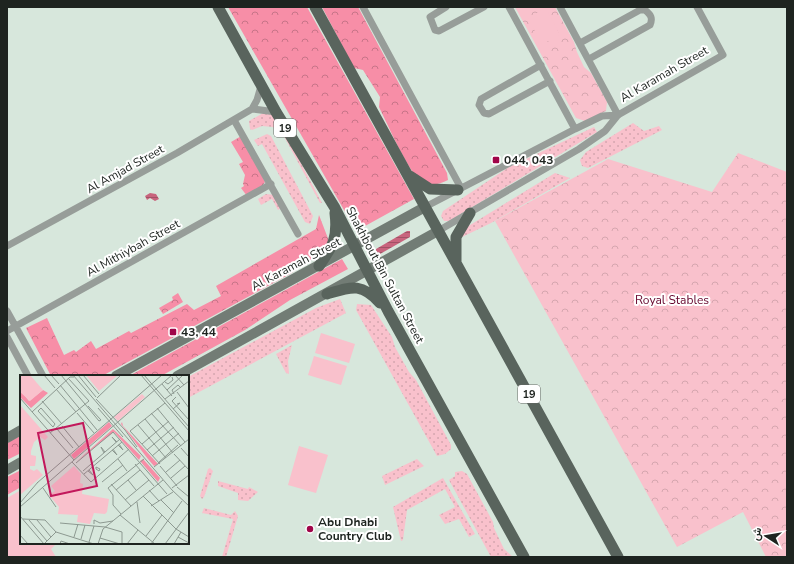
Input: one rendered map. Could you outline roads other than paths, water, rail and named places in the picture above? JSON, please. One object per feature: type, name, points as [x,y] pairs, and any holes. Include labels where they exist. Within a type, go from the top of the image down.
[{"type":"main road","name":"Shakhbout Bin Sultan Street","points":[[218,7],[276,112],[335,208],[388,312],[524,557]]},
{"type":"main road","name":"19","points":[[315,7],[618,557]]},
{"type":"main road","points":[[407,174],[430,189],[459,189]]},
{"type":"main road","name":"Al Karamah Street","points":[[118,375],[356,247],[425,207]]},
{"type":"main road","points":[[319,266],[335,241],[337,230],[335,208]]},
{"type":"main road","points":[[457,264],[456,237],[470,212]]},
{"type":"main road","name":"Al Karamah Street","points":[[179,375],[438,231]]},
{"type":"main road","points":[[327,294],[352,287],[361,288],[370,293],[388,312]]},
{"type":"main road","points":[[7,438],[20,431]]},
{"type":"main road","points":[[7,470],[20,463]]},
{"type":"street","points":[[363,7],[459,189]]},
{"type":"street","points":[[446,7],[430,18],[435,30],[439,31],[484,7]]},
{"type":"street","points":[[509,7],[575,129]]},
{"type":"street","points":[[560,7],[618,115]]},
{"type":"street","name":"Al Karamah Street","points":[[438,231],[579,149],[605,131],[618,115],[723,55],[697,7]]},
{"type":"street","points":[[580,43],[640,10],[645,10],[650,14],[652,20],[650,25],[589,59]]},
{"type":"street","points":[[541,65],[481,99],[479,105],[484,112],[490,114],[550,81]]},
{"type":"street","points":[[261,86],[253,109],[276,112]]},
{"type":"street","name":"Al Amjad Street","points":[[7,246],[253,109]]},
{"type":"street","name":"Al Karamah Street","points":[[425,207],[602,116],[618,115]]},
{"type":"street","points":[[234,120],[298,234]]},
{"type":"street","name":"Al Mithiybah Street","points":[[7,331],[270,184]]},
{"type":"street","points":[[7,311],[42,375]]},
{"type":"street","points":[[7,337],[27,375]]},
{"type":"place","name":"044, 043","points":[[496,160]]},
{"type":"place","name":"43, 44","points":[[173,332]]},
{"type":"place","name":"Abu Dhabi Country Club","points":[[310,529]]},
{"type":"park label","name":"Royal Stables","points":[[672,300]]}]
